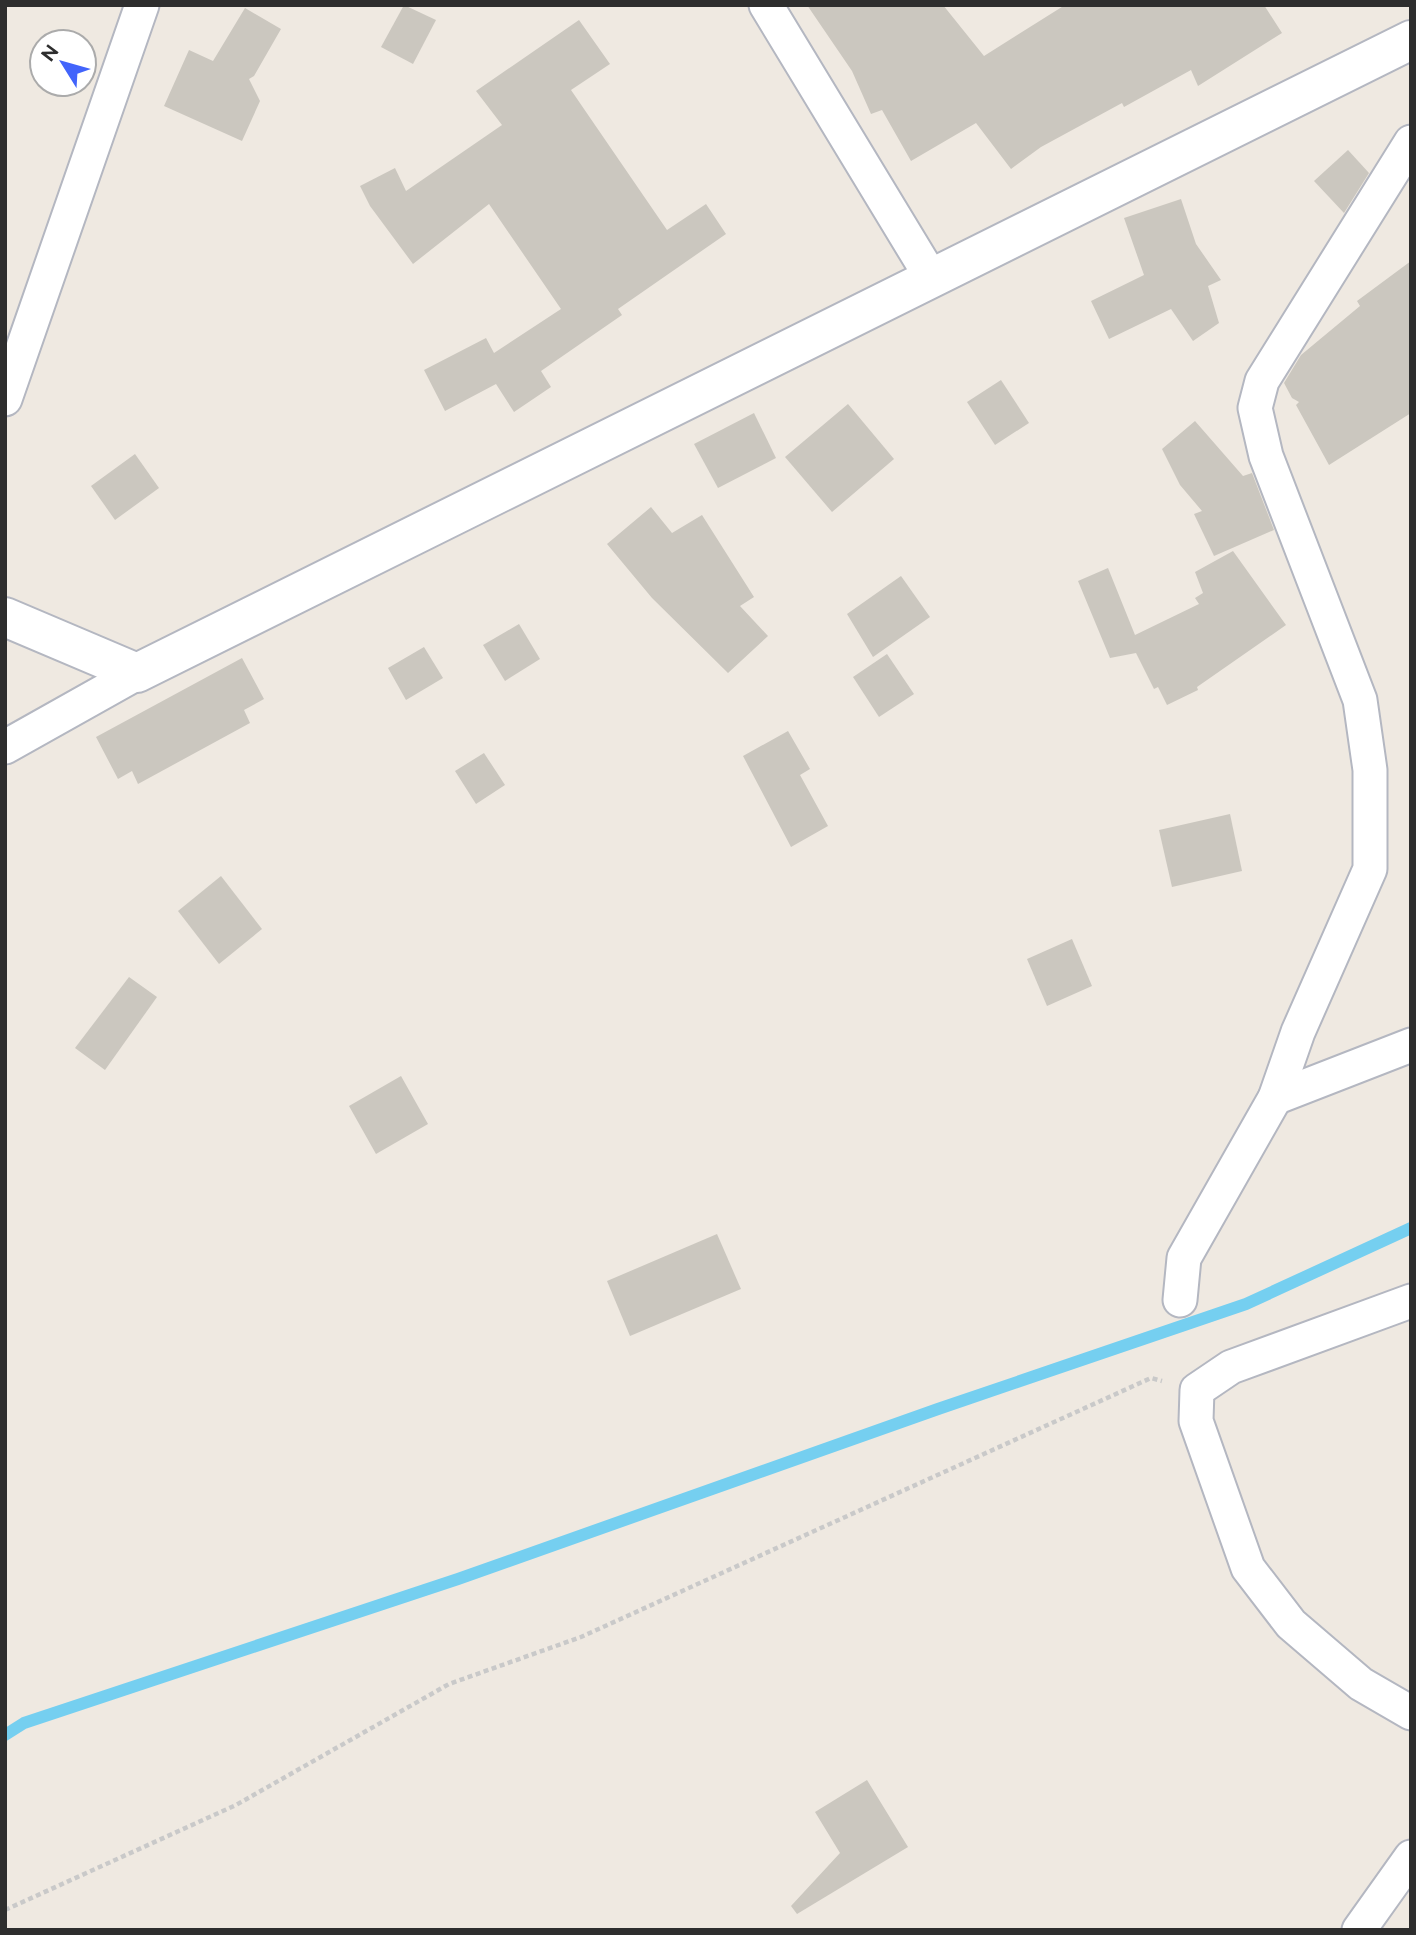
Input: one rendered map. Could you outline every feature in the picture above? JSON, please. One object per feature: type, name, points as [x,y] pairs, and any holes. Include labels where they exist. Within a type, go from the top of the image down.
[{"type":"street","points":[[5,399],[142,5]]},
{"type":"street","points":[[766,5],[931,277]]},
{"type":"street","points":[[5,747],[136,673],[1411,40]]},
{"type":"street","points":[[1180,1300],[1184,1258],[1275,1098],[1298,1032],[1370,869],[1370,770],[1360,700],[1266,456],[1255,408],[1262,381],[1411,142]]},
{"type":"street","points":[[5,617],[136,673]]},
{"type":"street","points":[[1275,1098],[1411,1045]]},
{"type":"street","points":[[1411,1301],[1231,1367],[1197,1390],[1196,1421],[1248,1568],[1291,1624],[1361,1684],[1411,1713]]},
{"type":"street","points":[[1359,1930],[1411,1857]]},
{"type":"path","points":[[5,1910],[236,1805],[449,1684],[581,1637],[1151,1378],[1197,1390]]},
{"type":"building","points":[[404,5],[436,20],[413,64],[381,47]]},
{"type":"building","points":[[807,5],[943,5],[984,56],[1065,5],[1264,5],[1282,33],[1198,86],[1191,70],[1124,107],[1122,103],[1041,147],[1011,169],[976,123],[911,161],[882,110],[871,114],[852,71]]},
{"type":"building","points":[[245,8],[281,29],[254,76],[249,79],[260,101],[242,141],[164,106],[189,50],[213,61]]},
{"type":"building","points":[[579,20],[610,64],[571,90],[667,230],[706,204],[726,234],[618,309],[622,315],[541,371],[551,387],[514,412],[496,384],[445,411],[424,370],[486,338],[494,353],[561,309],[489,204],[413,264],[370,206],[360,186],[395,168],[406,191],[502,125],[476,91]]},
{"type":"building","points":[[1348,150],[1369,173],[1344,213],[1314,181]]},
{"type":"building","points":[[1181,199],[1196,244],[1221,280],[1208,286],[1219,323],[1193,341],[1171,309],[1109,339],[1091,301],[1144,275],[1124,218]]},
{"type":"building","points":[[1411,261],[1411,413],[1329,465],[1296,405],[1299,402],[1292,398],[1284,383],[1301,355],[1360,306],[1357,301]]},
{"type":"building","points":[[1001,380],[1029,423],[995,445],[967,402]]},
{"type":"building","points":[[848,404],[894,459],[832,512],[785,457]]},
{"type":"building","points":[[754,413],[776,458],[718,488],[694,444]]},
{"type":"building","points":[[1195,421],[1243,476],[1252,473],[1274,530],[1214,556],[1194,514],[1202,511],[1180,485],[1162,449]]},
{"type":"building","points":[[135,454],[159,488],[115,520],[91,486]]},
{"type":"building","points":[[651,507],[672,533],[702,515],[754,597],[740,606],[768,636],[728,673],[652,598],[607,544]]},
{"type":"building","points":[[1233,551],[1286,625],[1197,687],[1198,690],[1167,705],[1158,687],[1154,689],[1136,653],[1110,658],[1078,581],[1108,568],[1135,635],[1199,604],[1195,598],[1203,593],[1195,572]]},
{"type":"building","points":[[901,576],[930,617],[873,657],[847,614]]},
{"type":"building","points":[[519,624],[540,659],[505,681],[483,645]]},
{"type":"building","points":[[424,647],[443,678],[406,700],[388,668]]},
{"type":"building","points":[[887,654],[914,694],[879,717],[853,677]]},
{"type":"building","points":[[242,658],[264,699],[244,710],[250,723],[138,784],[132,771],[118,779],[96,737]]},
{"type":"building","points":[[788,731],[810,769],[800,775],[828,826],[791,847],[743,756]]},
{"type":"building","points":[[484,753],[505,785],[476,804],[455,771]]},
{"type":"building","points":[[1230,814],[1242,871],[1172,887],[1159,830]]},
{"type":"building","points":[[221,876],[262,929],[219,964],[178,911]]},
{"type":"building","points":[[1072,939],[1092,986],[1047,1006],[1027,959]]},
{"type":"building","points":[[129,977],[157,997],[105,1070],[75,1048]]},
{"type":"building","points":[[401,1076],[428,1124],[376,1154],[349,1106]]},
{"type":"building","points":[[717,1234],[741,1289],[630,1336],[607,1281]]},
{"type":"building","points":[[867,1780],[908,1847],[797,1914],[791,1906],[840,1853],[815,1812]]},
{"type":"waterway","points":[[5,1735],[24,1723],[458,1579],[938,1409],[1246,1304],[1411,1228]]}]
